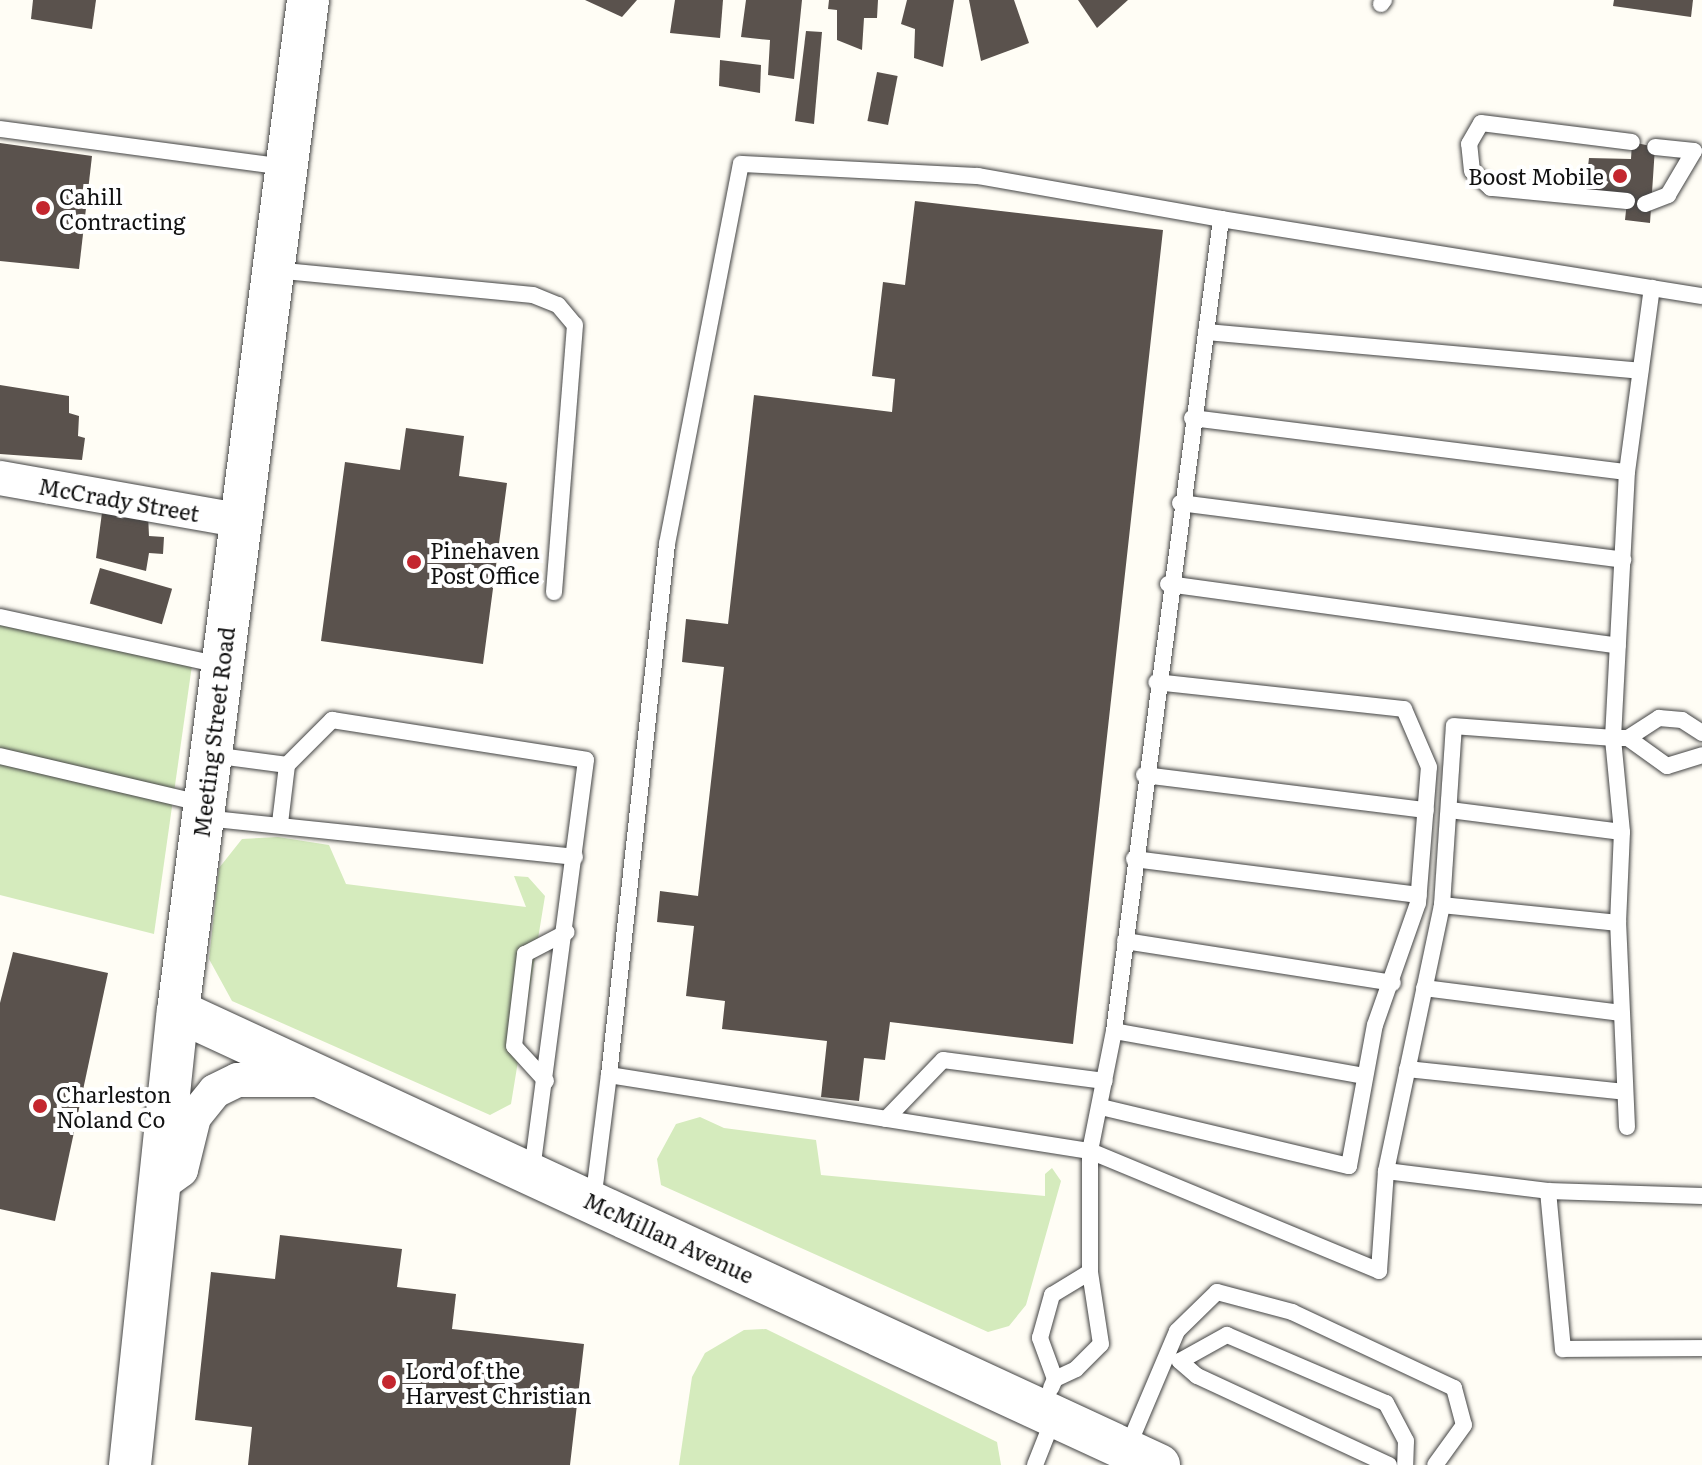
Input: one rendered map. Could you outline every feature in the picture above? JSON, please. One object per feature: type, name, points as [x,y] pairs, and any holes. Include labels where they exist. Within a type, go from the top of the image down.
[{"type":"street","name":"Meeting Street Road","points":[[130,1465],[178,1011],[308,0]]},
{"type":"street","name":"McCrady Street","points":[[0,478],[239,520]]},
{"type":"street","name":"McMillan Avenue","points":[[178,1011],[593,1202],[1051,1401],[1143,1458]]},
{"type":"street","points":[[159,1186],[181,1170],[194,1117],[215,1091],[238,1080],[329,1081]]},
{"type":"lane","points":[[1627,201],[1491,188],[1472,171],[1469,144],[1481,123],[1632,142]]},
{"type":"lane","points":[[0,129],[286,167]]},
{"type":"lane","points":[[1645,204],[1668,195],[1698,152],[1655,147]]},
{"type":"lane","points":[[593,1202],[667,544],[741,164],[978,176],[1221,219],[1702,296]]},
{"type":"lane","points":[[1051,1401],[1101,1344],[1090,1272],[1090,1151],[1114,1031],[1168,584],[1221,219]]},
{"type":"lane","points":[[272,270],[533,295],[558,305],[575,325],[554,592]]},
{"type":"lane","points":[[1627,1127],[1618,923],[1622,832],[1618,646],[1627,472],[1652,288]]},
{"type":"lane","points":[[1206,332],[1640,371]]},
{"type":"lane","points":[[1192,418],[1627,472]]},
{"type":"lane","points":[[1180,503],[1623,560]]},
{"type":"lane","points":[[1168,584],[1618,646]]},
{"type":"lane","points":[[0,617],[221,665]]},
{"type":"lane","points":[[1101,1107],[1349,1166],[1365,1076],[1419,895],[1429,767],[1404,709],[1156,682]]},
{"type":"lane","points":[[1620,738],[1659,718],[1682,720],[1702,733]]},
{"type":"lane","points":[[280,823],[287,765],[332,720],[586,760],[567,932],[532,1174]]},
{"type":"lane","points":[[609,1075],[1090,1151],[1379,1271],[1386,1171],[1442,905],[1454,726],[1620,738],[1667,766],[1702,755]]},
{"type":"lane","points":[[210,755],[287,765]]},
{"type":"lane","points":[[0,756],[203,811],[280,823],[575,857]]},
{"type":"lane","points":[[1144,775],[1426,810]]},
{"type":"lane","points":[[1450,810],[1622,832]]},
{"type":"lane","points":[[1134,859],[1419,895]]},
{"type":"lane","points":[[1442,905],[1618,923]]},
{"type":"lane","points":[[546,1081],[514,1046],[525,954],[567,932]]},
{"type":"lane","points":[[1125,941],[1393,983]]},
{"type":"lane","points":[[1424,988],[1621,1013]]},
{"type":"lane","points":[[1114,1031],[1365,1076]]},
{"type":"lane","points":[[886,1119],[943,1060],[1105,1081]]},
{"type":"lane","points":[[1407,1069],[1625,1092]]},
{"type":"lane","points":[[1386,1171],[1548,1191],[1702,1196]]},
{"type":"lane","points":[[1548,1191],[1563,1349],[1702,1348]]},
{"type":"lane","points":[[1035,1465],[1051,1401],[1040,1338],[1052,1295],[1090,1272]]},
{"type":"lane","points":[[1143,1458],[1173,1358],[1177,1331],[1217,1292],[1292,1312],[1454,1388],[1464,1425],[1435,1465]]},
{"type":"lane","points":[[1173,1358],[1227,1335],[1386,1403],[1406,1441],[1405,1465]]},
{"type":"lane","points":[[1173,1358],[1197,1376],[1389,1465]]},
{"type":"green space","points":[[0,617],[193,658],[154,934],[0,895]]},
{"type":"green space","points":[[278,837],[329,845],[346,884],[526,907],[514,876],[528,877],[545,896],[511,1104],[490,1115],[232,1001],[209,959],[219,868],[242,839]]},
{"type":"green space","points":[[700,1117],[724,1128],[816,1140],[821,1175],[1045,1196],[1045,1174],[1052,1168],[1061,1181],[1026,1305],[1009,1326],[988,1332],[661,1185],[657,1159],[676,1124]]},
{"type":"green space","points":[[766,1329],[997,1442],[1001,1465],[679,1465],[692,1377],[705,1353],[744,1330]]},
{"type":"building","points":[[33,0],[96,0],[92,29],[31,19]]},
{"type":"building","points":[[585,0],[637,0],[622,17]]},
{"type":"building","points":[[675,0],[723,0],[720,38],[670,33]]},
{"type":"building","points":[[746,0],[802,0],[794,79],[768,75],[770,40],[741,37]]},
{"type":"building","points":[[829,0],[878,0],[877,18],[864,18],[862,50],[837,40],[837,10],[828,9]]},
{"type":"building","points":[[907,0],[954,0],[943,67],[914,58],[915,29],[901,24]]},
{"type":"building","points":[[969,0],[1014,0],[1029,43],[981,61]]},
{"type":"building","points":[[1078,0],[1128,0],[1097,28]]},
{"type":"building","points":[[1614,0],[1693,0],[1691,17],[1613,6]]},
{"type":"building","points":[[806,31],[822,32],[814,124],[795,121]]},
{"type":"building","points":[[720,60],[761,65],[760,93],[719,86]]},
{"type":"building","points":[[877,72],[898,76],[888,125],[867,121]]},
{"type":"building","name":"Boost Mobile","points":[[1632,142],[1655,147],[1650,223],[1625,220],[1627,201],[1585,192],[1589,158],[1631,159]]},
{"type":"building","name":"Cahill Contracting","points":[[0,143],[92,156],[79,269],[0,261]]},
{"type":"building","points":[[915,201],[1163,230],[1073,1044],[890,1022],[885,1060],[864,1058],[859,1101],[821,1097],[827,1041],[722,1029],[725,1001],[686,996],[694,926],[657,922],[660,891],[698,896],[724,667],[682,662],[686,619],[728,624],[754,395],[892,412],[895,379],[872,376],[883,282],[905,285]]},
{"type":"building","points":[[0,385],[69,396],[69,413],[79,416],[78,436],[85,438],[82,460],[0,454]]},
{"type":"building","name":"Pinehaven Post Office","points":[[406,428],[464,436],[459,476],[507,483],[483,664],[321,641],[345,462],[400,470]]},
{"type":"building","points":[[103,505],[148,514],[149,536],[164,537],[163,554],[149,553],[146,571],[96,558]]},
{"type":"building","points":[[100,568],[172,589],[162,624],[90,604]]},
{"type":"building","name":"Charleston Noland Co","points":[[13,952],[108,973],[55,1221],[0,1209],[0,1003]]},
{"type":"building","name":"Lord of the Harvest Christian","points":[[280,1235],[402,1249],[397,1287],[456,1294],[452,1329],[584,1344],[570,1465],[248,1465],[252,1427],[195,1420],[211,1272],[275,1279]]},
{"type":"place","name":"Boost Mobile","points":[[1620,176]]},
{"type":"place","name":"Cahill Contracting","points":[[43,208]]},
{"type":"place","name":"Pinehaven Post Office","points":[[414,562]]},
{"type":"place","name":"Charleston Noland Co","points":[[40,1106]]},
{"type":"place","name":"Lord of the Harvest Christian","points":[[389,1382]]}]
